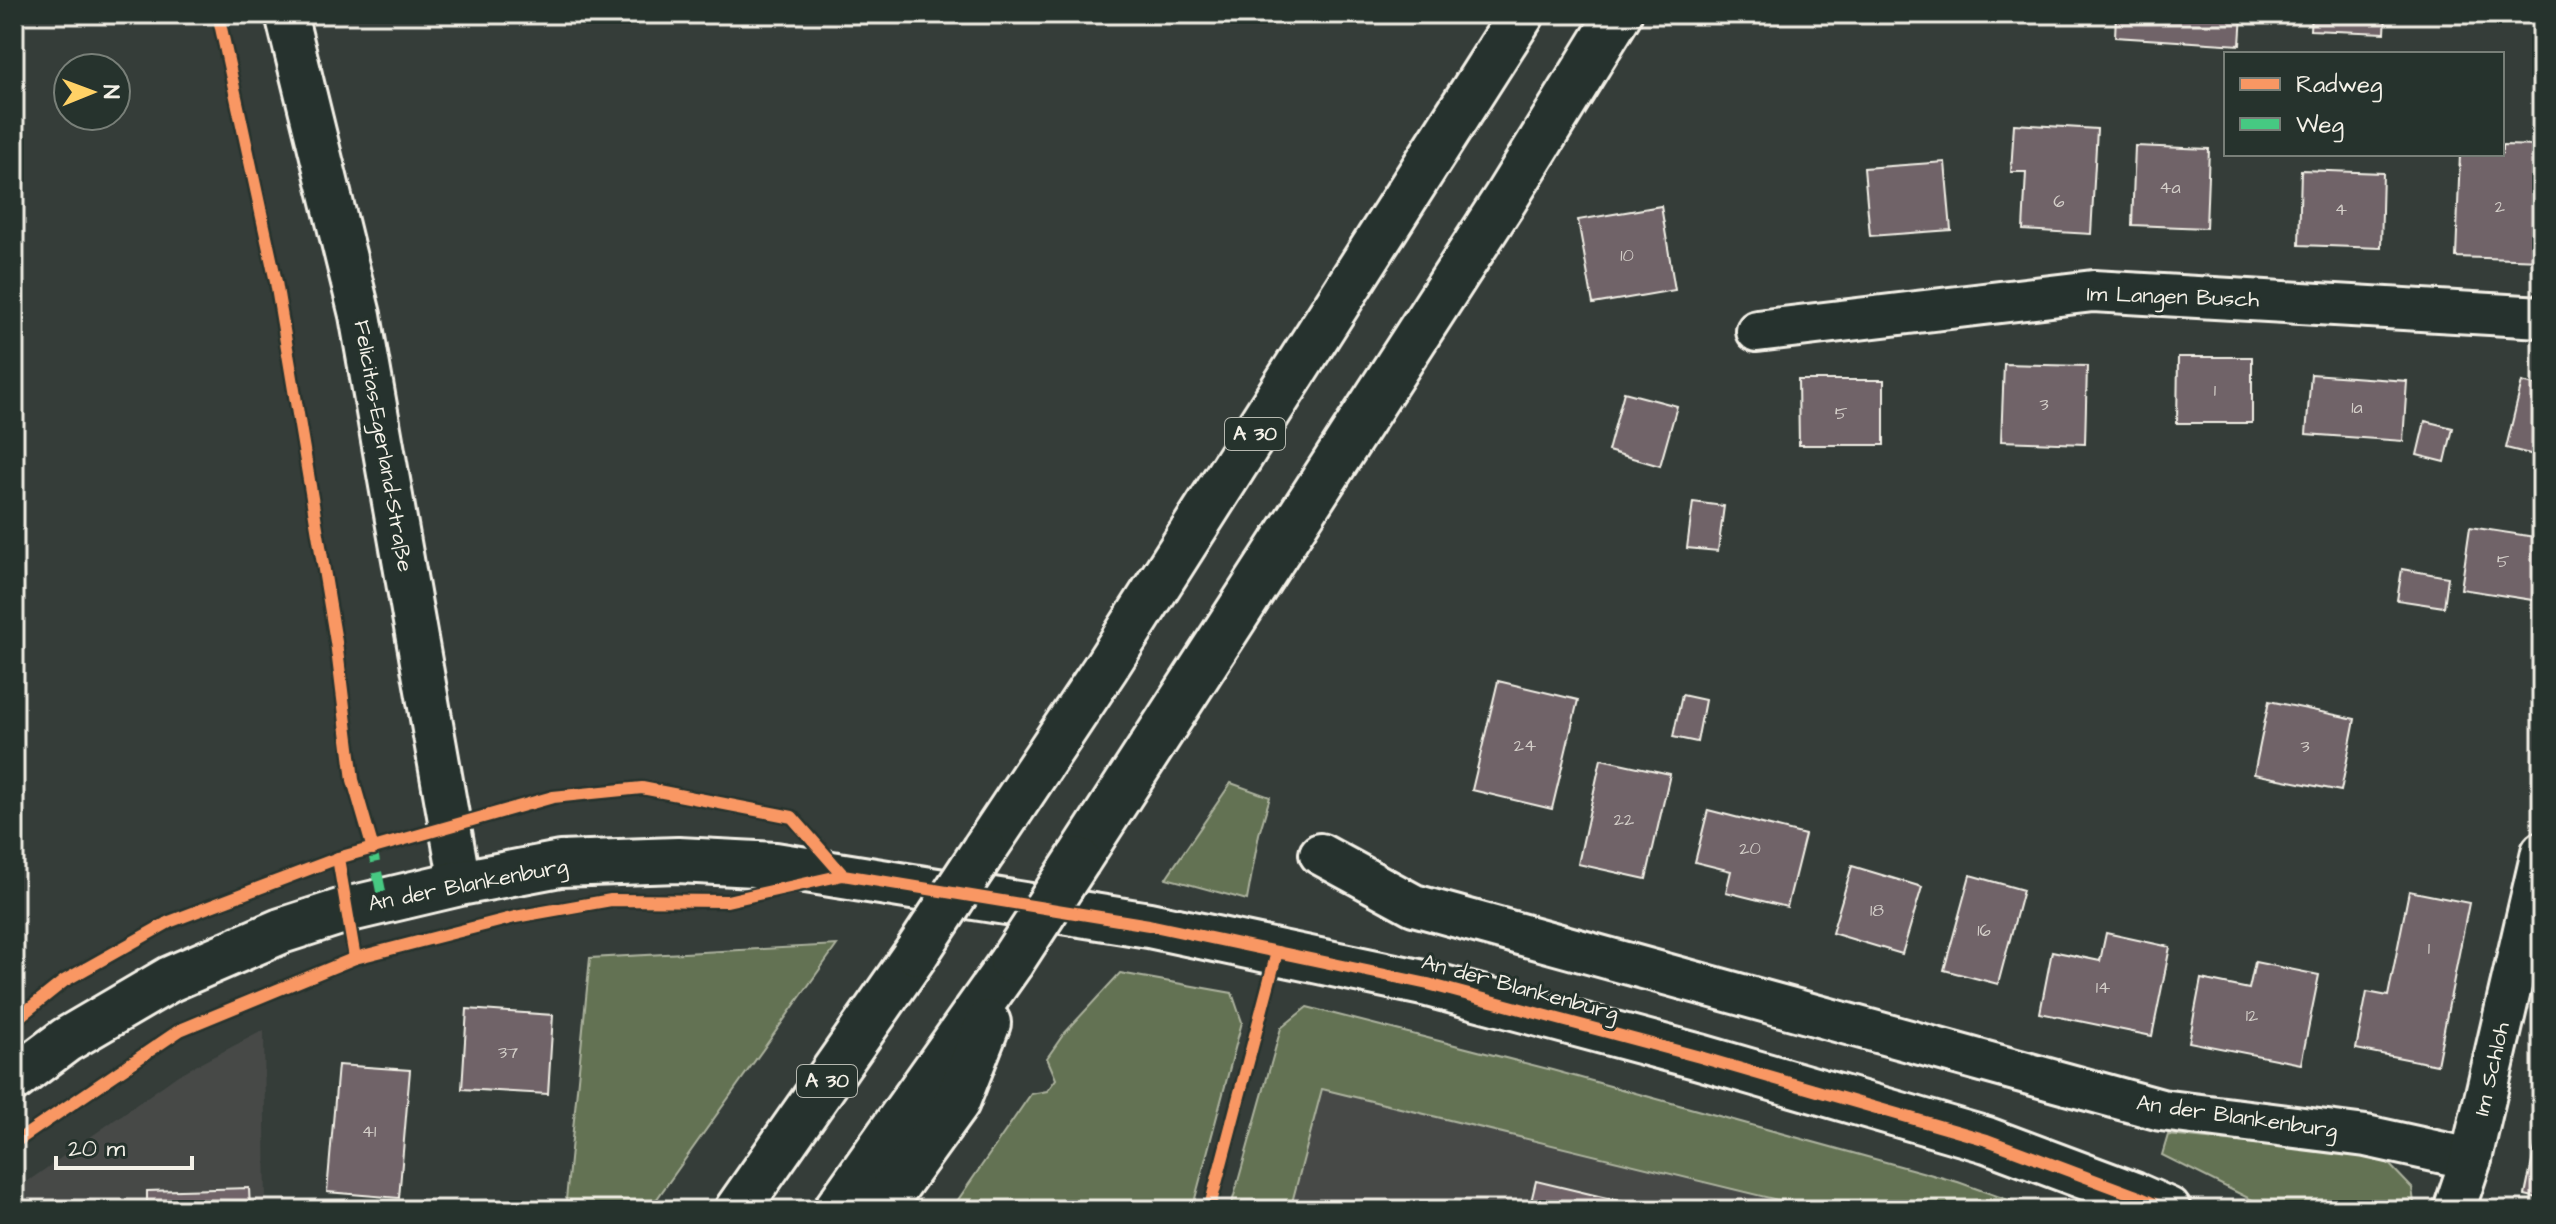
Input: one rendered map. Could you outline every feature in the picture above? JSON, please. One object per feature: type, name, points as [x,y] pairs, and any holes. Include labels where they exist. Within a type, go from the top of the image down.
[{"type":"main road","name":"A 30","points":[[737,1210],[917,952],[1106,667],[1522,14]]},
{"type":"main road","points":[[836,1210],[1012,961],[1505,199],[1619,14]]},
{"type":"main road","name":"An der Blankenburg","points":[[14,1079],[66,1040],[170,979],[281,931],[346,910],[460,883],[560,864],[678,860],[775,865],[1149,925],[1428,984],[1715,1061],[1987,1140],[2168,1210]]},
{"type":"main road","points":[[879,1210],[957,1102],[1012,961]]},
{"type":"street","name":"Felicitas-Egerland-Straße","points":[[286,14],[360,315],[460,883]]},
{"type":"street","name":"Im Langen Busch","points":[[1757,331],[2093,291],[2542,317]]},
{"type":"street","name":"Im Schloh","points":[[2454,1210],[2534,929],[2542,852]]},
{"type":"street","name":"An der Blankenburg","points":[[1320,854],[1414,905],[2161,1110],[2366,1136],[2471,1159]]},
{"type":"shaded area","points":[[264,1030],[266,1210],[14,1210],[14,1191],[178,1075]]},
{"type":"shaded area","points":[[1322,1089],[1819,1210],[1290,1210]]},
{"type":"green space","points":[[1231,783],[1270,797],[1259,834],[1247,900],[1166,878]]},
{"type":"green space","points":[[837,945],[649,1210],[565,1210],[590,958]]},
{"type":"green space","points":[[1120,973],[1232,993],[1242,1022],[1192,1210],[951,1210],[1031,1094],[1047,1091],[1056,1079],[1047,1058],[1063,1035]]},
{"type":"green space","points":[[1307,1007],[1552,1070],[1958,1182],[2036,1210],[1819,1210],[1322,1089],[1290,1210],[1230,1210],[1281,1028]]},
{"type":"green space","points":[[2168,1135],[2355,1154],[2388,1163],[2412,1188],[2415,1210],[2272,1210],[2162,1155]]},
{"type":"building","points":[[2116,14],[2242,14],[2240,45],[2115,37]]},
{"type":"building","points":[[2311,14],[2386,14],[2385,33],[2310,30]]},
{"type":"building","points":[[2014,124],[2097,129],[2091,234],[2023,230],[2026,172],[2011,172]]},
{"type":"building","points":[[2504,145],[2542,146],[2542,260],[2456,257],[2460,156],[2504,156]]},
{"type":"building","points":[[2135,146],[2209,149],[2206,228],[2132,225]]},
{"type":"building","points":[[1945,162],[1951,230],[1870,236],[1864,168]]},
{"type":"building","points":[[2301,170],[2383,173],[2381,248],[2299,245]]},
{"type":"building","points":[[1661,206],[1675,290],[1593,304],[1578,220]]},
{"type":"building","points":[[2178,357],[2252,357],[2252,423],[2177,423]]},
{"type":"building","points":[[2004,364],[2087,366],[2085,444],[2001,441]]},
{"type":"building","points":[[2311,374],[2407,381],[2403,441],[2306,434]]},
{"type":"building","points":[[1798,380],[1884,380],[1884,445],[1799,445]]},
{"type":"building","points":[[2522,382],[2542,387],[2542,457],[2506,448]]},
{"type":"building","points":[[1624,392],[1677,406],[1660,466],[1608,451]]},
{"type":"building","points":[[2425,421],[2453,428],[2445,462],[2417,455]]},
{"type":"building","points":[[1693,502],[1724,506],[1718,551],[1687,548]]},
{"type":"building","points":[[2470,527],[2542,538],[2539,601],[2461,589]]},
{"type":"building","points":[[2402,569],[2448,577],[2444,607],[2397,600]]},
{"type":"building","points":[[1498,681],[1578,700],[1552,809],[1472,790]]},
{"type":"building","points":[[1682,695],[1705,700],[1697,742],[1673,737]]},
{"type":"building","points":[[2269,701],[2355,719],[2341,791],[2254,774]]},
{"type":"building","points":[[1601,759],[1670,774],[1646,879],[1578,864]]},
{"type":"building","points":[[1708,810],[1805,835],[1787,907],[1726,892],[1731,871],[1695,862]]},
{"type":"building","points":[[1852,866],[1922,887],[1902,954],[1832,933]]},
{"type":"building","points":[[1970,875],[2023,890],[1998,984],[1944,970]]},
{"type":"building","points":[[2409,891],[2469,903],[2437,1065],[2356,1049],[2367,992],[2388,996]]},
{"type":"building","points":[[2106,933],[2170,947],[2152,1036],[2040,1013],[2052,951],[2100,961]]},
{"type":"building","points":[[2255,962],[2319,975],[2301,1064],[2189,1042],[2201,979],[2249,989]]},
{"type":"building","points":[[467,1009],[553,1015],[548,1094],[462,1089]]},
{"type":"building","points":[[338,1065],[410,1070],[399,1198],[327,1192]]},
{"type":"building","points":[[2542,1114],[2542,1199],[2525,1195]]},
{"type":"building","points":[[1536,1181],[1653,1209],[1529,1210]]},
{"type":"building","points":[[249,1188],[250,1210],[147,1210],[147,1191]]},
{"type":"marked path","points":[[371,843],[383,901]]},
{"type":"cycle path","points":[[218,14],[276,282],[336,642],[353,780],[373,849]]},
{"type":"cycle path","points":[[355,958],[338,858],[553,797],[642,788],[792,817],[843,875]]},
{"type":"cycle path","points":[[14,1021],[64,981],[169,922],[338,858]]},
{"type":"cycle path","points":[[14,1143],[180,1030],[355,958],[515,917],[611,900],[727,901],[843,875],[1149,925],[1428,984],[1700,1057],[1987,1140],[2168,1210]]},
{"type":"cycle path","points":[[1209,1210],[1277,952]]}]
